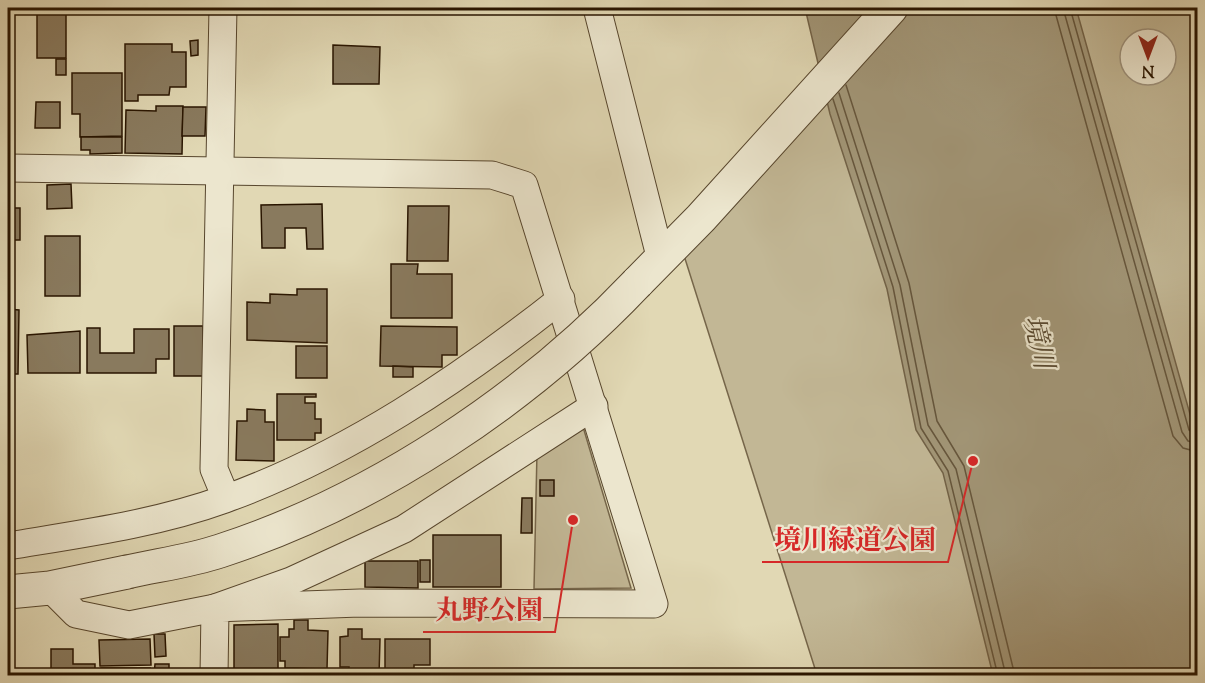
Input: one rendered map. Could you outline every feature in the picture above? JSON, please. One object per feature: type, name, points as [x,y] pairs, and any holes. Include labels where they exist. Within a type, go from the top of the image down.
[{"type":"street","points":[[223,8],[222,171],[214,469],[225,498]]},
{"type":"street","points":[[597,8],[660,260]]},
{"type":"street","points":[[8,592],[50,588],[220,551],[316,512],[418,460],[516,392],[602,321],[701,218],[891,8]]},
{"type":"street","points":[[8,168],[492,175],[524,185],[654,604],[360,603],[215,608]]},
{"type":"street","points":[[8,546],[152,520],[225,498],[324,456],[415,403],[519,333],[561,299]]},
{"type":"street","points":[[50,588],[76,614],[129,625],[215,608],[291,581],[404,529],[594,406]]},
{"type":"street","points":[[214,675],[215,608]]},
{"type":"shaded area","points":[[935,8],[1197,8],[1197,675],[817,675],[681,246],[818,101]]},
{"type":"shaded area","points":[[581,420],[631,588],[534,589],[537,452]]},
{"type":"water","name":"境川","points":[[805,8],[1076,8],[1197,439],[1197,675],[993,675],[943,473],[916,430],[887,289],[830,114]]},
{"type":"building","points":[[37,8],[66,8],[66,58],[37,58]]},
{"type":"building","points":[[379,8],[379,10],[337,9]]},
{"type":"building","points":[[198,40],[198,55],[191,56],[190,41]]},
{"type":"building","points":[[125,44],[172,44],[172,52],[186,52],[186,87],[170,87],[169,95],[138,95],[138,101],[125,101]]},
{"type":"building","points":[[333,45],[380,47],[379,84],[333,84]]},
{"type":"building","points":[[56,59],[66,59],[66,75],[56,75]]},
{"type":"building","points":[[72,73],[122,73],[122,136],[80,137],[80,114],[72,114]]},
{"type":"building","points":[[36,102],[60,102],[60,128],[35,128]]},
{"type":"building","points":[[156,106],[183,106],[182,154],[125,153],[126,110],[156,111]]},
{"type":"building","points":[[183,107],[206,107],[205,136],[182,136]]},
{"type":"building","points":[[81,137],[122,137],[122,153],[90,154],[90,150],[81,150]]},
{"type":"building","points":[[71,184],[72,208],[47,209],[47,185]]},
{"type":"building","points":[[322,204],[323,249],[307,249],[306,228],[285,228],[285,248],[262,248],[261,205]]},
{"type":"building","points":[[408,206],[449,206],[448,261],[407,261]]},
{"type":"building","points":[[8,208],[20,208],[20,240],[8,240]]},
{"type":"building","points":[[45,236],[80,236],[80,296],[45,296]]},
{"type":"building","points":[[391,264],[418,264],[417,274],[452,274],[452,318],[391,318]]},
{"type":"building","points":[[297,289],[327,289],[327,343],[247,340],[247,302],[270,303],[270,294],[297,295]]},
{"type":"building","points":[[8,309],[19,310],[18,374],[8,374]]},
{"type":"building","points":[[174,326],[203,326],[203,376],[174,376]]},
{"type":"building","points":[[381,326],[457,327],[457,355],[442,355],[442,367],[380,366]]},
{"type":"building","points":[[87,328],[100,328],[100,353],[134,353],[134,329],[169,329],[169,359],[156,359],[156,373],[87,373]]},
{"type":"building","points":[[80,331],[80,373],[28,373],[27,335]]},
{"type":"building","points":[[296,346],[327,346],[327,378],[296,378]]},
{"type":"building","points":[[393,366],[413,367],[413,377],[393,377]]},
{"type":"building","points":[[277,394],[316,394],[316,397],[305,397],[305,403],[315,403],[315,419],[321,419],[321,433],[315,433],[315,440],[277,440]]},
{"type":"building","points":[[247,409],[265,410],[265,422],[274,422],[274,461],[236,460],[237,421],[247,421]]},
{"type":"building","points":[[540,480],[554,480],[554,496],[540,496]]},
{"type":"building","points":[[522,498],[532,498],[532,533],[521,533]]},
{"type":"building","points":[[433,535],[501,535],[501,587],[433,587]]},
{"type":"building","points":[[420,560],[430,560],[430,582],[420,582]]},
{"type":"building","points":[[365,561],[418,561],[418,588],[365,587]]},
{"type":"building","points":[[294,620],[308,620],[308,630],[328,631],[327,669],[285,668],[285,661],[280,661],[280,637],[289,637],[289,629],[294,629]]},
{"type":"building","points":[[278,624],[278,672],[234,672],[234,625]]},
{"type":"building","points":[[348,629],[362,629],[362,639],[380,639],[379,675],[349,675],[349,667],[340,667],[340,637],[348,636]]},
{"type":"building","points":[[154,634],[165,634],[166,656],[155,657]]},
{"type":"building","points":[[150,639],[151,665],[100,666],[99,640]]},
{"type":"building","points":[[385,639],[430,639],[430,665],[414,665],[414,676],[385,676]]},
{"type":"building","points":[[51,649],[73,649],[73,664],[95,664],[95,676],[51,676]]},
{"type":"building","points":[[155,664],[169,664],[169,671],[198,670],[198,676],[154,676]]},
{"type":"building","points":[[101,668],[150,668],[150,676],[101,676]]},
{"type":"place","name":"境川緑道公園","points":[[973,461]]},
{"type":"place","name":"丸野公園","points":[[573,520]]}]
